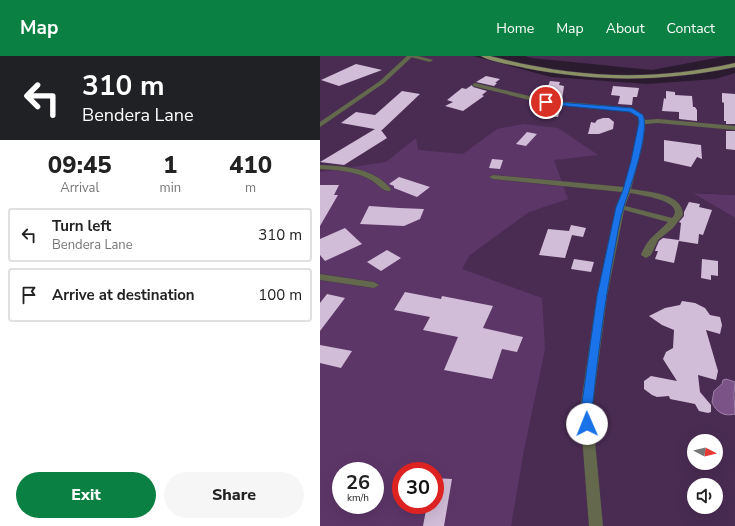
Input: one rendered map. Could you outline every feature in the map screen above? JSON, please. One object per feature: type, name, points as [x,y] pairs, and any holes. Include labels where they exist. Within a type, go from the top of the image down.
[{"type":"main road","points":[[484,56],[507,63],[545,70],[620,77],[683,75],[735,65]]},
{"type":"main road","points":[[504,56],[558,68],[614,73],[673,71],[735,61]]},
{"type":"street","points":[[320,125],[376,87],[410,56],[430,60]]},
{"type":"street","points":[[475,85],[546,102],[632,110],[641,116],[642,122],[635,161],[627,190],[620,207],[602,296],[586,410],[596,526]]},
{"type":"street","points":[[642,122],[658,121],[735,128]]},
{"type":"street","points":[[320,167],[339,168],[360,172],[371,177],[387,188]]},
{"type":"street","points":[[494,177],[627,190],[663,198],[675,203],[679,208],[679,215],[674,221],[654,237],[649,244],[646,255]]},
{"type":"street","points":[[620,207],[674,221]]},
{"type":"street","points":[[320,277],[374,285]]},
{"type":"shaded area","points":[[320,56],[473,56],[551,77],[647,84],[715,79],[735,73],[735,195],[694,193],[735,218],[735,526],[320,526]]},
{"type":"shaded area","points":[[524,56],[726,56],[652,70]]},
{"type":"shaded area","points":[[523,124],[558,128],[598,155],[554,160],[568,199],[529,212],[470,255],[462,269],[542,298],[545,349],[524,450],[511,526],[320,526],[320,172],[386,162],[416,138],[418,150],[463,154],[497,129]]},
{"type":"shaded area","points":[[693,193],[735,195],[735,218]]},
{"type":"shaded area","points":[[726,379],[735,382],[735,414],[731,415],[718,411],[712,402],[714,391],[722,384],[723,380]]},
{"type":"building","points":[[356,64],[382,70],[339,86],[321,80]]},
{"type":"building","points":[[486,76],[500,79],[494,86],[476,82]]},
{"type":"building","points":[[550,81],[560,82],[559,85],[564,86],[562,100],[543,98]]},
{"type":"building","points":[[472,85],[473,87],[487,91],[482,95],[484,96],[463,111],[445,106],[453,102],[447,100],[462,88],[466,89]]},
{"type":"building","points":[[613,86],[639,88],[637,97],[633,97],[632,105],[618,104],[620,96],[611,95]]},
{"type":"building","points":[[402,91],[420,94],[381,130],[387,138],[344,165],[320,162],[375,129],[341,123],[356,112],[375,115]]},
{"type":"building","points":[[666,91],[675,92],[675,95],[692,96],[693,107],[697,110],[697,121],[679,119],[679,112],[662,111],[664,98],[666,99]]},
{"type":"building","points":[[722,93],[735,94],[735,124],[726,124],[726,121],[724,121],[724,103],[722,102]]},
{"type":"building","points":[[542,104],[561,107],[558,117],[539,115]]},
{"type":"building","points":[[609,118],[614,122],[613,129],[599,134],[588,134],[591,122],[595,123],[597,120]]},
{"type":"building","points":[[726,131],[735,131],[735,150],[726,149]]},
{"type":"building","points":[[527,132],[537,134],[526,146],[516,144]]},
{"type":"building","points":[[664,140],[701,145],[702,159],[697,157],[691,167],[664,161]]},
{"type":"building","points":[[492,159],[503,160],[500,169],[489,168]]},
{"type":"building","points":[[399,177],[430,187],[417,197],[394,188],[394,186],[389,184]]},
{"type":"building","points":[[320,185],[339,185],[334,195],[338,195],[320,226]]},
{"type":"building","points":[[689,202],[700,204],[699,207],[712,210],[703,235],[699,234],[698,244],[679,241],[681,223],[679,222],[684,216],[684,212]]},
{"type":"building","points":[[369,206],[424,209],[420,219],[404,226],[360,224]]},
{"type":"building","points":[[571,225],[586,228],[583,237],[572,235],[565,258],[539,255],[548,229],[569,231]]},
{"type":"building","points":[[345,228],[362,244],[325,261],[320,255],[320,239]]},
{"type":"building","points":[[663,238],[679,240],[674,263],[655,259],[658,251],[655,251],[656,248],[659,241]]},
{"type":"building","points":[[387,250],[401,258],[381,271],[367,262]]},
{"type":"building","points":[[574,259],[594,262],[591,272],[571,269]]},
{"type":"building","points":[[702,259],[718,261],[718,276],[711,275],[711,280],[701,278]]},
{"type":"building","points":[[405,292],[441,299],[442,296],[493,306],[483,328],[523,337],[517,352],[502,349],[492,379],[444,370],[458,337],[423,330],[430,317],[394,310]]},
{"type":"building","points":[[327,294],[345,298],[320,331],[320,303]]},
{"type":"building","points":[[682,301],[695,303],[705,308],[710,315],[720,317],[722,325],[720,334],[706,330],[718,371],[716,380],[698,375],[700,392],[711,405],[711,412],[708,413],[699,411],[695,404],[670,399],[669,396],[657,397],[644,389],[644,381],[651,376],[677,381],[663,359],[666,352],[673,348],[674,330],[662,325],[649,316],[665,308],[680,305]]},
{"type":"building","points":[[320,345],[352,351],[341,368],[320,363]]},
{"type":"building","points":[[444,479],[452,479],[444,526],[423,526],[425,514],[444,514]]},
{"type":"route","points":[[546,102],[564,105],[632,110],[641,116],[642,122],[635,161],[628,187],[620,207],[602,296],[586,410],[587,424]]}]
